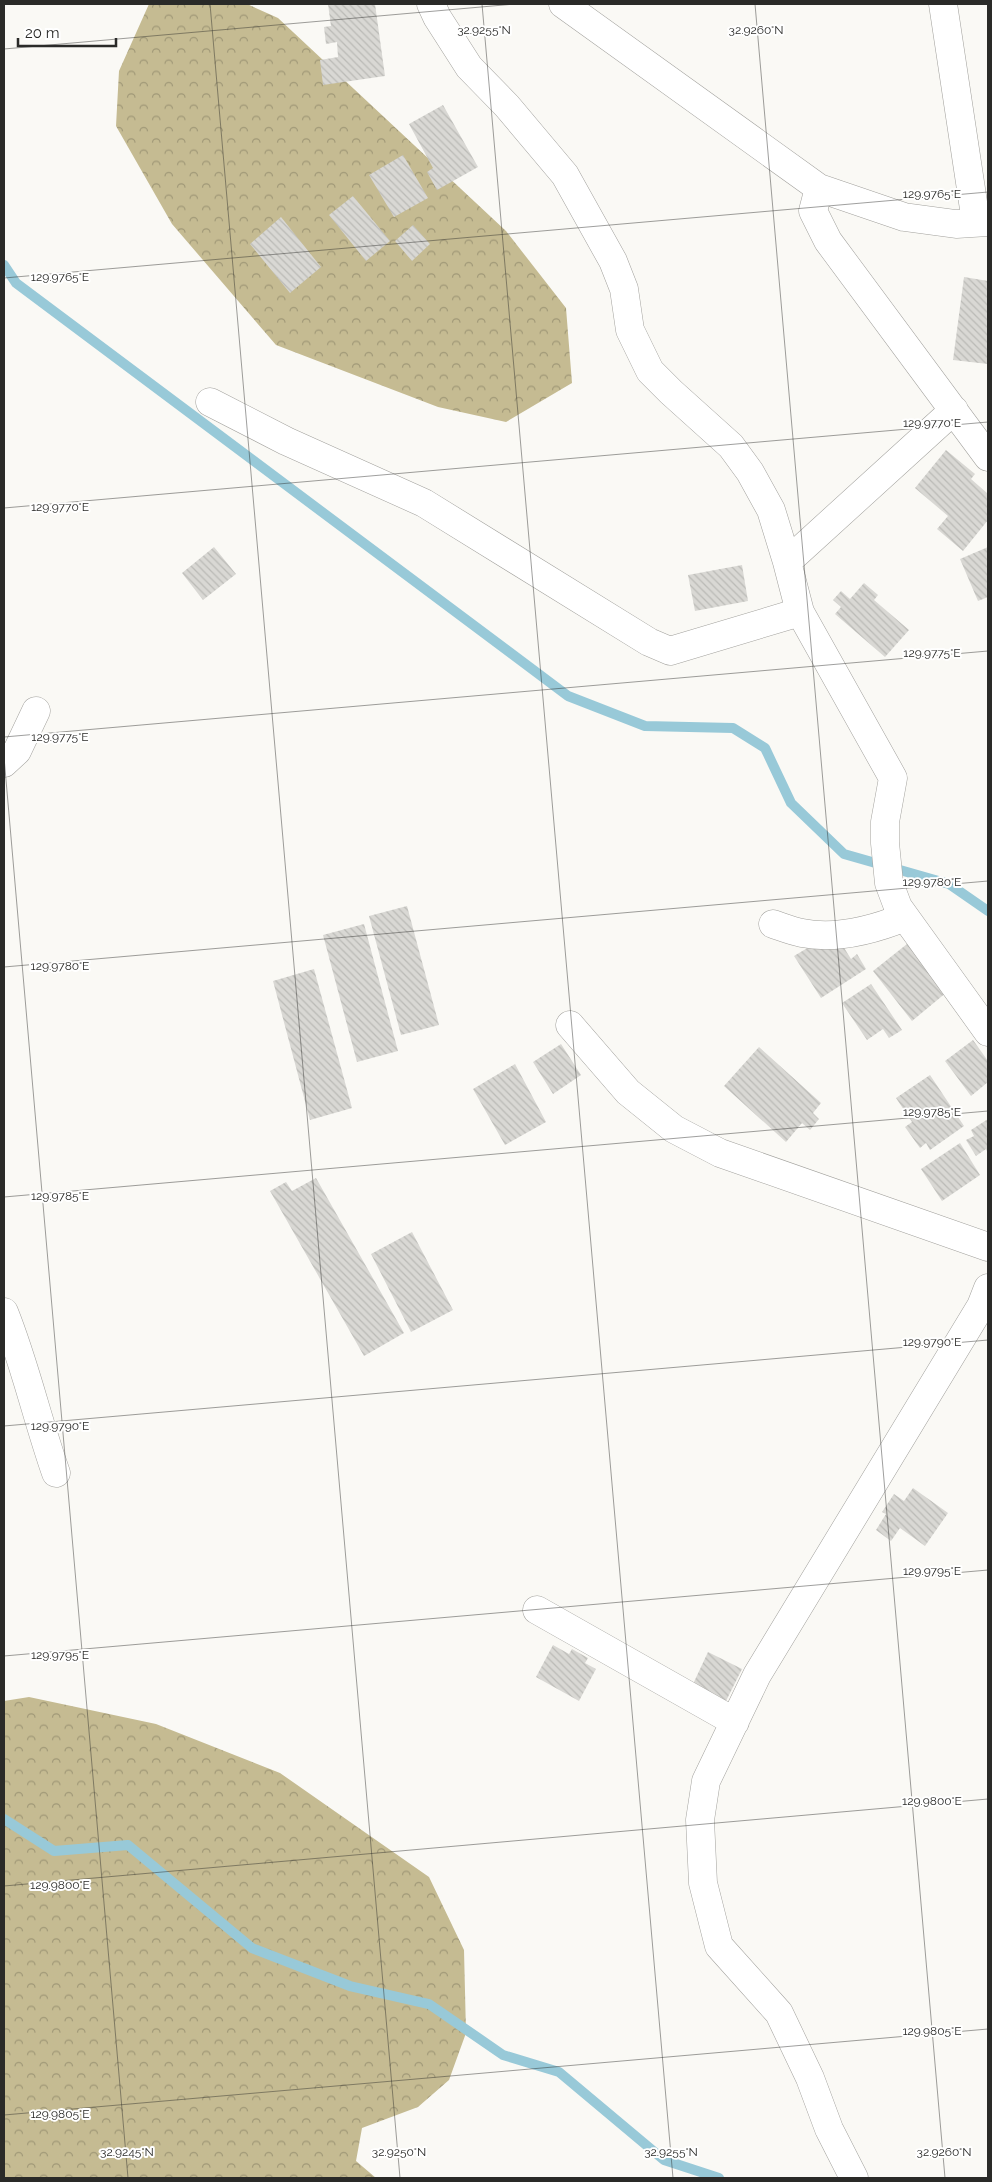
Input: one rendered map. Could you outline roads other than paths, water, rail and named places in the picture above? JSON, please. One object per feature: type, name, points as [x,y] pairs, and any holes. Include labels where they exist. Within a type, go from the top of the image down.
[{"type":"street","points":[[431,4],[469,68],[507,106],[565,175],[613,261],[624,289],[630,330],[650,371],[731,446],[750,472],[771,510],[800,612],[893,778],[885,822],[885,843],[889,883],[898,907],[988,1032]]},
{"type":"street","points":[[573,7],[819,188],[904,217],[956,224],[982,222],[943,4]]},
{"type":"street","points":[[819,188],[812,211],[828,241],[988,457]]},
{"type":"street","points":[[210,402],[286,441],[424,503],[649,642],[670,651],[800,612]]},
{"type":"street","points":[[787,562],[954,410]]},
{"type":"street","points":[[4,763],[17,751],[36,711]]},
{"type":"street","points":[[772,924],[802,934],[825,936],[880,927],[905,917]]},
{"type":"street","points":[[570,1025],[628,1092],[674,1129],[720,1153],[988,1247]]},
{"type":"street","points":[[854,2178],[829,2129],[810,2078],[779,2013],[719,1946],[703,1883],[700,1820],[706,1782],[757,1676],[981,1306],[988,1288]]},
{"type":"street","points":[[4,1312],[18,1349],[41,1431],[56,1473]]},
{"type":"street","points":[[537,1610],[734,1722]]},
{"type":"waterway","points":[[4,265],[16,283],[568,696],[645,726],[733,728],[765,748],[791,803],[844,854],[949,884],[988,911]]},
{"type":"waterway","points":[[4,1819],[54,1851],[128,1845],[252,1948],[350,1986],[429,2004],[503,2055],[559,2072],[664,2160],[719,2178]]}]
